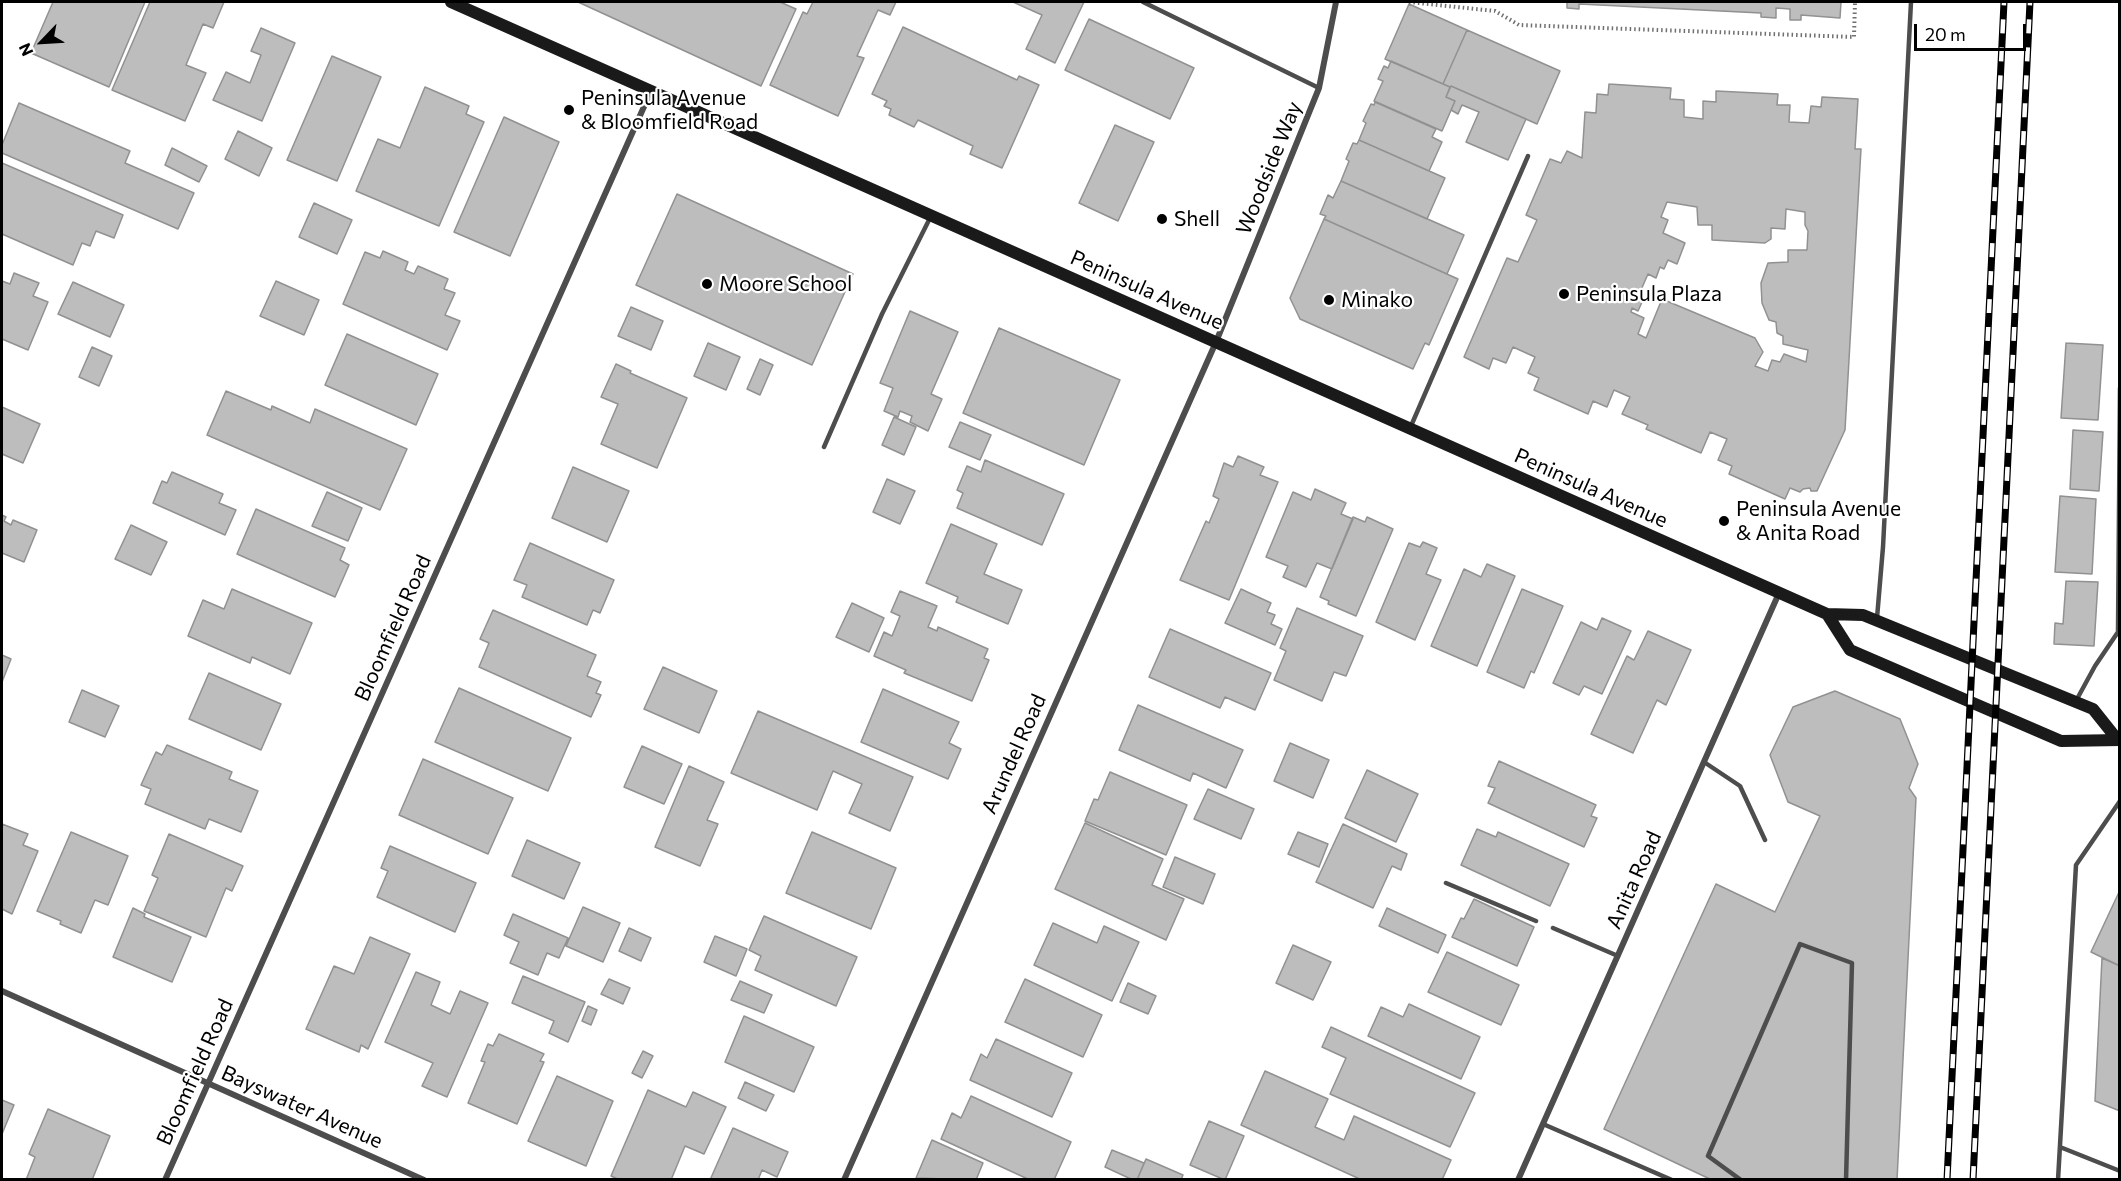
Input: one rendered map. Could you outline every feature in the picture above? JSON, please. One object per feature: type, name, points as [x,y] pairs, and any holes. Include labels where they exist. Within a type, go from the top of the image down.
[{"type":"main road","name":"Peninsula Avenue","points":[[451,2],[1827,614],[1863,615],[2093,709],[2118,740]]},
{"type":"main road","name":"Peninsula Avenue","points":[[1827,614],[1850,650],[2029,728],[2061,741],[2118,740]]},
{"type":"street","name":"Woodside Way","points":[[1216,342],[1319,88],[1335,2]]},
{"type":"street","name":"Bloomfield Road","points":[[165,1179],[651,90]]},
{"type":"street","name":"Arundel Road","points":[[844,1179],[1216,342]]},
{"type":"street","name":"Anita Road","points":[[1518,1179],[1779,593]]},
{"type":"street","name":"Bayswater Avenue","points":[[2,991],[424,1179]]},
{"type":"lane","points":[[1143,2],[1319,88]]},
{"type":"lane","points":[[1877,621],[1883,547],[1911,2]]},
{"type":"lane","points":[[1410,429],[1528,156]]},
{"type":"lane","points":[[824,447],[882,314],[931,215]]},
{"type":"lane","points":[[2075,702],[2090,674],[2118,632],[2120,388]]},
{"type":"lane","points":[[1704,762],[1740,786],[1765,840]]},
{"type":"lane","points":[[2058,1179],[2076,865],[2120,801]]},
{"type":"lane","points":[[1446,883],[1536,921]]},
{"type":"lane","points":[[1553,928],[1618,956]]},
{"type":"lane","points":[[1741,1179],[1708,1156],[1800,944],[1852,963],[1845,1179]]},
{"type":"lane","points":[[1543,1124],[1672,1179]]},
{"type":"lane","points":[[2060,1147],[2120,1171]]},
{"type":"path","points":[[1409,2],[1495,11],[1520,25],[1854,37],[1855,2]]},
{"type":"building","points":[[53,2],[145,2],[109,87],[31,53]]},
{"type":"building","points":[[150,2],[224,2],[213,28],[203,24],[186,65],[206,73],[185,121],[112,90]]},
{"type":"building","points":[[578,2],[780,2],[796,9],[761,86]]},
{"type":"building","points":[[813,2],[896,2],[890,15],[878,10],[857,56],[864,58],[838,116],[770,85],[803,12],[807,14]]},
{"type":"building","points":[[1013,2],[1084,2],[1055,63],[1026,49],[1042,15]]},
{"type":"building","points":[[1567,2],[1841,2],[1840,18],[1801,15],[1801,20],[1790,20],[1790,9],[1776,8],[1776,18],[1761,17],[1761,13],[1579,4],[1579,9],[1567,8]]},
{"type":"building","points":[[1409,4],[1467,30],[1443,84],[1385,59]]},
{"type":"building","points":[[1089,19],[1194,68],[1170,119],[1065,70]]},
{"type":"building","points":[[903,27],[1017,80],[1019,76],[1039,85],[1002,168],[970,154],[973,146],[918,120],[914,127],[889,115],[891,109],[884,106],[887,101],[872,94]]},
{"type":"building","points":[[261,28],[295,43],[262,121],[213,100],[226,72],[250,83],[261,55],[251,51]]},
{"type":"building","points":[[1467,30],[1560,71],[1537,124],[1443,84]]},
{"type":"building","points":[[332,56],[381,77],[337,181],[287,160]]},
{"type":"building","points":[[1391,61],[1450,87],[1446,97],[1455,101],[1442,131],[1374,101],[1383,81],[1378,79],[1384,66],[1388,68]]},
{"type":"building","name":"Peninsula Plaza","points":[[1609,84],[1671,88],[1670,99],[1684,100],[1684,117],[1703,119],[1703,101],[1716,102],[1716,91],[1778,94],[1777,105],[1790,105],[1789,122],[1809,123],[1811,106],[1821,107],[1822,97],[1858,99],[1855,149],[1861,149],[1845,430],[1817,491],[1811,491],[1810,488],[1800,492],[1790,488],[1785,499],[1729,474],[1732,466],[1718,460],[1727,439],[1710,432],[1701,453],[1646,429],[1648,425],[1622,414],[1630,397],[1614,390],[1607,407],[1593,401],[1588,414],[1534,390],[1539,378],[1528,373],[1535,357],[1513,347],[1506,363],[1493,358],[1489,369],[1464,357],[1507,258],[1518,262],[1537,220],[1526,215],[1550,159],[1561,163],[1567,151],[1582,158],[1585,112],[1596,113],[1597,94],[1608,95]],"holes":[[[1667,202],[1697,207],[1698,225],[1712,225],[1712,240],[1765,243],[1771,239],[1771,228],[1785,229],[1786,209],[1805,212],[1805,225],[1808,231],[1807,250],[1788,250],[1788,262],[1768,263],[1761,283],[1762,303],[1769,320],[1776,322],[1777,333],[1783,336],[1783,344],[1808,350],[1806,362],[1784,354],[1780,362],[1772,360],[1768,371],[1755,366],[1763,352],[1755,338],[1662,299],[1646,338],[1638,334],[1644,318],[1631,312],[1632,308],[1638,311],[1643,300],[1636,297],[1639,289],[1641,290],[1648,274],[1656,278],[1660,267],[1664,269],[1668,260],[1677,264],[1685,243],[1663,233],[1668,220],[1661,217]]]},
{"type":"building","points":[[1451,86],[1526,119],[1508,160],[1466,142],[1479,112],[1462,105],[1458,114],[1451,110],[1455,101],[1446,97]]},
{"type":"building","points":[[425,87],[469,106],[466,114],[484,122],[439,226],[356,191],[378,139],[400,148]]},
{"type":"building","points":[[1375,102],[1436,129],[1432,137],[1442,142],[1429,171],[1359,140],[1366,123],[1363,121],[1371,104],[1374,105]]},
{"type":"building","points":[[19,103],[130,151],[125,163],[194,193],[178,229],[2,153],[2,145]]},
{"type":"building","points":[[504,117],[559,142],[510,256],[454,232]]},
{"type":"building","points":[[1115,125],[1154,142],[1118,221],[1079,203]]},
{"type":"building","points":[[238,131],[272,148],[259,176],[225,159]]},
{"type":"building","points":[[1359,140],[1445,178],[1427,219],[1341,181],[1349,161],[1346,159],[1353,143],[1357,144]]},
{"type":"building","points":[[172,148],[207,166],[199,182],[165,165]]},
{"type":"building","points":[[2,163],[123,215],[114,238],[96,231],[90,246],[82,243],[73,265],[2,234]]},
{"type":"building","points":[[1341,181],[1464,235],[1447,274],[1324,219],[1326,216],[1320,214],[1328,195],[1333,198]]},
{"type":"building","points":[[677,194],[853,274],[812,365],[636,285]]},
{"type":"building","points":[[314,203],[352,220],[337,254],[299,237]]},
{"type":"building","points":[[1324,219],[1458,279],[1429,345],[1425,343],[1413,369],[1300,319],[1290,298]]},
{"type":"building","points":[[383,251],[408,262],[405,270],[414,274],[418,266],[448,279],[444,289],[455,293],[445,315],[460,321],[447,350],[343,304],[365,252],[380,258]]},
{"type":"building","points":[[14,273],[39,283],[33,296],[48,302],[28,350],[2,339],[2,281],[10,284]]},
{"type":"building","points":[[276,281],[319,300],[304,335],[260,316]]},
{"type":"building","points":[[73,282],[124,305],[110,337],[58,314]]},
{"type":"building","points":[[631,307],[663,321],[651,350],[618,336]]},
{"type":"building","points":[[910,311],[958,332],[931,394],[942,399],[928,431],[910,422],[912,416],[900,411],[898,417],[884,411],[893,388],[880,383]]},
{"type":"building","points":[[999,328],[1120,380],[1084,465],[963,413]]},
{"type":"building","points":[[347,334],[438,374],[416,425],[325,385]]},
{"type":"building","points":[[708,343],[740,357],[726,390],[694,376]]},
{"type":"building","points":[[2066,343],[2103,345],[2098,420],[2061,418]]},
{"type":"building","points":[[92,347],[112,356],[99,386],[79,377]]},
{"type":"building","points":[[760,359],[773,365],[760,395],[747,389]]},
{"type":"building","points":[[616,364],[631,371],[630,373],[687,398],[657,468],[601,444],[618,404],[601,397]]},
{"type":"building","points":[[226,391],[271,410],[272,406],[310,423],[315,409],[407,449],[380,510],[207,435]]},
{"type":"building","points":[[2,407],[40,424],[23,463],[2,454]]},
{"type":"building","points":[[894,417],[916,427],[904,455],[882,445]]},
{"type":"building","points":[[960,422],[991,435],[980,460],[949,447]]},
{"type":"building","points":[[2073,430],[2103,432],[2099,491],[2070,489]]},
{"type":"building","points":[[1238,456],[1264,467],[1260,475],[1278,482],[1229,600],[1180,580],[1206,521],[1209,523],[1219,499],[1213,496],[1224,463],[1233,467]]},
{"type":"building","points":[[985,460],[1064,494],[1042,545],[957,508],[963,493],[957,490],[967,466],[981,472]]},
{"type":"building","points":[[573,467],[629,491],[607,542],[552,518]]},
{"type":"building","points":[[172,472],[223,494],[219,503],[236,510],[225,535],[153,503],[162,481],[167,483]]},
{"type":"building","points":[[887,479],[915,491],[900,524],[873,512]]},
{"type":"building","points":[[1315,489],[1346,503],[1341,514],[1353,519],[1332,569],[1317,563],[1306,587],[1283,577],[1288,566],[1266,557],[1293,492],[1311,500]]},
{"type":"building","points":[[327,492],[362,508],[348,541],[312,526]]},
{"type":"building","points":[[2060,496],[2096,499],[2092,574],[2055,572]]},
{"type":"building","points":[[256,509],[345,548],[340,560],[349,565],[335,597],[237,554]]},
{"type":"building","points":[[2,515],[6,517],[4,521],[11,525],[13,520],[37,530],[24,562],[2,553]]},
{"type":"building","points":[[1353,517],[1365,522],[1367,517],[1393,529],[1356,616],[1328,604],[1329,601],[1320,597]]},
{"type":"building","points":[[951,524],[997,544],[984,574],[1022,590],[1008,624],[956,602],[958,597],[926,583]]},
{"type":"building","points":[[131,525],[167,542],[151,575],[115,559]]},
{"type":"building","points":[[1423,542],[1437,548],[1426,574],[1441,580],[1415,640],[1376,622],[1409,543],[1420,547]]},
{"type":"building","points":[[530,543],[614,580],[600,613],[593,610],[587,625],[522,597],[527,585],[514,580]]},
{"type":"building","points":[[1487,564],[1515,576],[1477,666],[1431,646],[1464,569],[1481,577]]},
{"type":"building","points":[[2066,581],[2098,582],[2094,646],[2054,644],[2055,623],[2063,624]]},
{"type":"building","points":[[232,589],[312,623],[290,674],[252,657],[250,663],[188,636],[203,600],[224,609]]},
{"type":"building","points":[[1241,589],[1271,603],[1267,612],[1275,615],[1271,624],[1282,629],[1275,645],[1225,623]]},
{"type":"building","points":[[1522,589],[1563,606],[1534,673],[1531,671],[1524,688],[1487,672]]},
{"type":"building","points":[[900,591],[937,606],[928,627],[937,631],[938,627],[988,649],[984,658],[989,660],[972,701],[904,673],[906,670],[874,656],[884,632],[892,636],[900,616],[891,612]]},
{"type":"building","points":[[852,603],[884,618],[869,652],[836,637]]},
{"type":"building","points":[[1297,608],[1363,636],[1346,676],[1334,672],[1322,701],[1274,680],[1286,651],[1280,648]]},
{"type":"building","points":[[493,610],[596,655],[587,676],[601,682],[596,693],[601,695],[591,717],[479,667],[489,643],[480,639]]},
{"type":"building","points":[[1602,618],[1631,631],[1602,694],[1584,686],[1579,695],[1553,683],[1581,622],[1597,630]]},
{"type":"building","points":[[1170,629],[1271,673],[1255,710],[1225,697],[1220,708],[1149,677]]},
{"type":"building","points":[[1648,631],[1691,650],[1666,705],[1657,700],[1633,753],[1591,734],[1627,656],[1634,660]]},
{"type":"building","points":[[2,655],[11,659],[2,682]]},
{"type":"building","points":[[663,667],[717,691],[699,733],[644,709]]},
{"type":"building","points":[[209,673],[281,704],[261,750],[189,719]]},
{"type":"building","points":[[459,688],[571,738],[548,791],[435,742]]},
{"type":"building","points":[[883,689],[959,722],[949,743],[961,749],[948,779],[861,742]]},
{"type":"building","points":[[82,690],[119,706],[105,737],[69,722]]},
{"type":"building","points":[[1835,691],[1900,719],[1918,764],[1909,788],[1916,798],[1897,1180],[1712,1180],[1604,1129],[1716,884],[1775,912],[1820,816],[1788,802],[1770,755],[1793,707]]},
{"type":"building","points":[[1138,705],[1243,750],[1226,788],[1193,773],[1190,781],[1119,750]]},
{"type":"building","points":[[758,711],[913,777],[890,831],[849,813],[862,784],[833,771],[817,810],[731,773]]},
{"type":"building","points":[[1290,743],[1329,760],[1313,798],[1274,781]]},
{"type":"building","points":[[167,745],[232,772],[229,779],[258,791],[241,832],[209,819],[205,829],[145,804],[151,789],[141,785],[156,752],[162,755]]},
{"type":"building","points":[[642,746],[682,764],[664,804],[624,787]]},
{"type":"building","points":[[423,759],[513,798],[488,854],[399,815]]},
{"type":"building","points":[[1499,761],[1596,805],[1591,816],[1597,818],[1584,847],[1488,803],[1495,788],[1488,786]]},
{"type":"building","points":[[689,766],[724,782],[707,820],[718,824],[700,866],[655,847]]},
{"type":"building","points":[[1367,770],[1418,794],[1396,842],[1345,818]]},
{"type":"building","points":[[1110,772],[1187,805],[1166,855],[1085,821],[1094,799],[1098,800]]},
{"type":"building","points":[[1208,789],[1254,809],[1241,839],[1194,819]]},
{"type":"building","points":[[1085,823],[1163,859],[1152,885],[1184,899],[1166,940],[1055,889]]},
{"type":"building","points":[[2,824],[28,834],[23,845],[38,851],[12,914],[2,909]]},
{"type":"building","points":[[1343,824],[1407,854],[1401,870],[1392,866],[1373,908],[1316,882]]},
{"type":"building","points":[[1477,829],[1496,837],[1498,832],[1569,864],[1550,906],[1461,865]]},
{"type":"building","points":[[71,832],[128,856],[108,905],[95,900],[81,933],[37,911]]},
{"type":"building","points":[[812,832],[896,868],[871,929],[786,893]]},
{"type":"building","points":[[1298,832],[1328,844],[1319,867],[1288,854]]},
{"type":"building","points":[[169,834],[243,866],[232,891],[226,888],[206,937],[144,911],[158,878],[152,875]]},
{"type":"building","points":[[527,840],[580,863],[564,899],[512,876]]},
{"type":"building","points":[[390,846],[476,883],[455,932],[377,897],[388,871],[381,868]]},
{"type":"building","points":[[1175,857],[1215,874],[1203,904],[1163,887]]},
{"type":"building","points":[[2120,890],[2120,966],[2091,952]]},
{"type":"building","points":[[1474,899],[1534,927],[1517,966],[1452,937]]},
{"type":"building","points":[[583,907],[620,923],[603,962],[566,946]]},
{"type":"building","points":[[133,908],[145,914],[144,917],[191,937],[172,982],[113,957]]},
{"type":"building","points":[[1387,908],[1446,935],[1438,953],[1379,926]]},
{"type":"building","points":[[513,914],[568,938],[559,958],[547,953],[538,975],[510,963],[519,942],[504,935]]},
{"type":"building","points":[[764,916],[857,957],[836,1006],[755,970],[761,956],[749,950]]},
{"type":"building","points":[[1053,923],[1097,943],[1104,926],[1139,942],[1112,1001],[1034,965]]},
{"type":"building","points":[[629,928],[651,938],[641,961],[619,951]]},
{"type":"building","points":[[715,936],[747,949],[736,976],[704,962]]},
{"type":"building","points":[[370,937],[410,954],[368,1049],[361,1045],[359,1052],[306,1029],[334,966],[354,974]]},
{"type":"building","points":[[1293,945],[1331,962],[1313,1000],[1276,983]]},
{"type":"building","points":[[1447,952],[1519,985],[1501,1025],[1428,992]]},
{"type":"building","points":[[2102,958],[2120,966],[2120,1111],[2095,1101]]},
{"type":"building","points":[[416,972],[440,982],[431,1005],[450,1014],[460,991],[488,1003],[447,1097],[422,1086],[433,1063],[385,1042]]},
{"type":"building","points":[[523,976],[585,1002],[568,1042],[549,1033],[554,1021],[512,1003]]},
{"type":"building","points":[[609,979],[630,988],[623,1004],[601,994]]},
{"type":"building","points":[[1025,979],[1102,1015],[1083,1057],[1005,1022]]},
{"type":"building","points":[[740,981],[772,995],[764,1013],[731,1000]]},
{"type":"building","points":[[1128,983],[1156,996],[1148,1014],[1120,1002]]},
{"type":"building","points":[[1409,1004],[1480,1037],[1461,1079],[1368,1036],[1381,1007],[1403,1017]]},
{"type":"building","points":[[588,1006],[597,1010],[591,1025],[582,1021]]},
{"type":"building","points":[[744,1016],[814,1047],[794,1092],[725,1062]]},
{"type":"building","points":[[1331,1027],[1475,1093],[1450,1147],[1330,1094],[1346,1058],[1322,1047]]},
{"type":"building","points":[[499,1034],[544,1054],[540,1061],[544,1062],[517,1124],[468,1103],[485,1062],[481,1061],[488,1044],[493,1046]]},
{"type":"building","points":[[996,1039],[1072,1073],[1052,1117],[970,1080],[981,1054],[987,1058]]},
{"type":"building","points":[[643,1051],[653,1056],[642,1078],[632,1073]]},
{"type":"building","points":[[1265,1071],[1328,1099],[1315,1127],[1344,1140],[1354,1116],[1451,1160],[1442,1180],[1362,1180],[1241,1125]]},
{"type":"building","points":[[557,1076],[613,1101],[586,1166],[528,1141]]},
{"type":"building","points":[[745,1082],[774,1095],[766,1111],[738,1098]]},
{"type":"building","points":[[648,1090],[686,1107],[693,1092],[726,1107],[704,1154],[685,1146],[671,1180],[620,1180],[611,1176]]},
{"type":"building","points":[[971,1096],[1071,1142],[1054,1180],[1030,1180],[941,1139],[952,1113],[961,1118]]},
{"type":"building","points":[[2,1100],[14,1105],[2,1134]]},
{"type":"building","points":[[48,1109],[110,1136],[92,1180],[26,1180],[35,1157],[29,1154]]},
{"type":"building","points":[[1209,1121],[1244,1136],[1225,1180],[1190,1165]]},
{"type":"building","points":[[733,1128],[788,1152],[777,1177],[762,1170],[758,1180],[710,1180]]},
{"type":"building","points":[[932,1140],[983,1163],[976,1180],[916,1178]]},
{"type":"building","points":[[1112,1150],[1144,1163],[1137,1180],[1105,1167]]},
{"type":"building","points":[[1146,1159],[1183,1175],[1181,1180],[1137,1180]]},
{"type":"railway","points":[[1947,1180],[2004,2]]},
{"type":"railway","points":[[1973,1180],[2030,2]]},
{"type":"place","name":"Peninsula Avenue & Bloomfield Road","points":[[569,110]]},
{"type":"place","name":"Shell","points":[[1162,219]]},
{"type":"place","name":"Moore School","points":[[707,284]]},
{"type":"place","name":"Peninsula Plaza","points":[[1564,294]]},
{"type":"place","name":"Minako","points":[[1329,300]]},
{"type":"place","name":"Peninsula Avenue & Anita Road","points":[[1724,521]]}]
